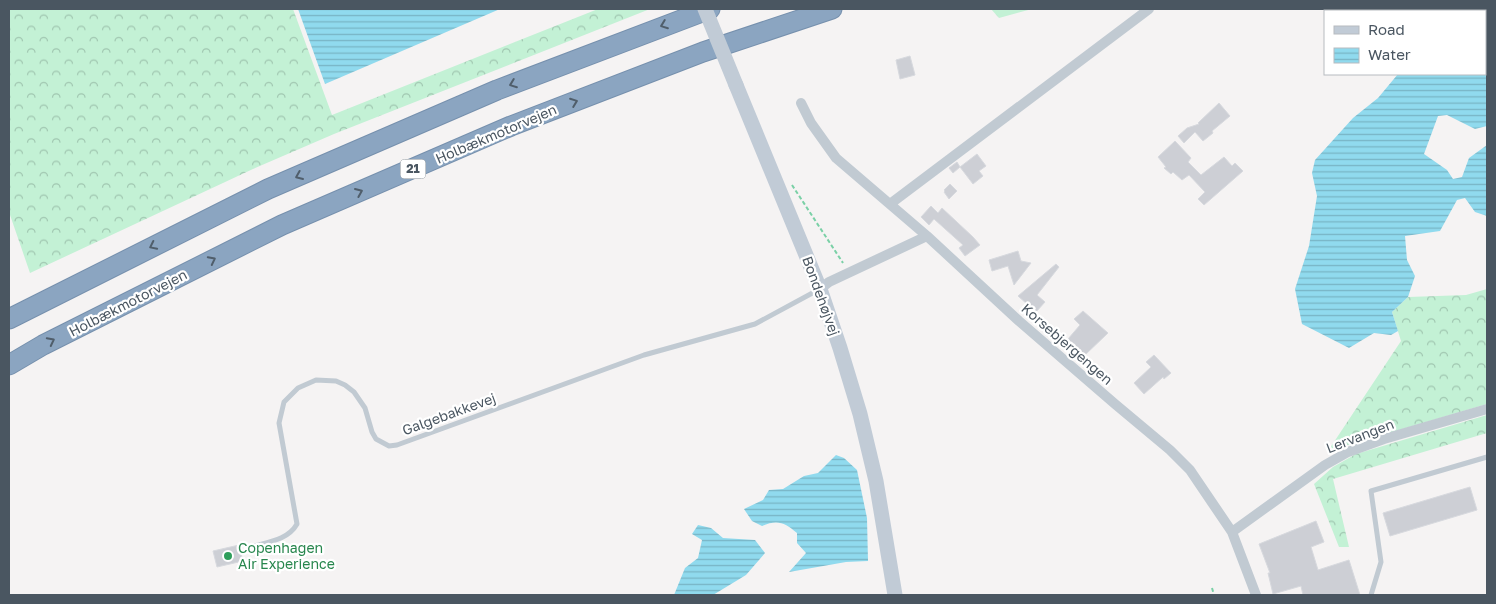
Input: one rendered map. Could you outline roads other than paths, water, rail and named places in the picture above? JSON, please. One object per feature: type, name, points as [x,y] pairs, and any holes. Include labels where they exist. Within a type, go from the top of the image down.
[{"type":"highway","points":[[9,319],[268,189],[497,90],[710,9]]},
{"type":"highway","name":"Holbækmotorvejen","points":[[9,365],[52,341],[301,217],[511,126],[703,52],[832,9]]},
{"type":"street","name":"Bondehøjvej","points":[[705,9],[820,289],[860,414],[874,472],[895,595]]},
{"type":"street","points":[[890,204],[1149,9]]},
{"type":"street","name":"Korsebjergengen","points":[[801,103],[811,123],[836,158],[927,236],[990,295],[1114,404],[1170,450],[1190,470],[1232,532]]},
{"type":"street","points":[[820,289],[829,282],[927,236]]},
{"type":"street","name":"Lervangen","points":[[1232,532],[1325,465],[1348,452],[1384,439],[1487,409]]},
{"type":"street","points":[[1232,532],[1256,595]]},
{"type":"lane","name":"Galgebakkevej","points":[[251,547],[285,537],[293,531],[297,524],[279,423],[284,402],[298,388],[316,380],[336,381],[345,385],[354,392],[365,408],[376,439],[390,446],[397,445],[644,355],[755,324],[820,289]]},
{"type":"lane","points":[[1371,595],[1381,562],[1371,492],[1487,457]]},
{"type":"water","points":[[298,9],[500,9],[325,84]]},
{"type":"water","points":[[1486,24],[1487,126],[1475,129],[1447,115],[1438,116],[1424,154],[1447,170],[1453,179],[1462,177],[1469,158],[1487,145],[1487,216],[1475,212],[1465,198],[1457,200],[1440,231],[1405,236],[1407,260],[1415,276],[1408,297],[1392,312],[1398,331],[1391,335],[1374,333],[1349,348],[1302,324],[1295,289],[1309,246],[1317,196],[1312,173],[1315,160],[1353,118],[1378,98],[1397,75],[1486,75]]},
{"type":"water","points":[[836,455],[844,458],[857,470],[867,518],[868,561],[846,562],[789,572],[806,553],[797,543],[797,533],[781,523],[762,526],[752,521],[744,509],[763,500],[769,490],[783,489],[804,476],[818,473]]},
{"type":"water","points":[[698,525],[711,528],[723,538],[755,540],[765,553],[746,575],[713,595],[674,595],[685,568],[698,558],[702,540],[692,534]]},
{"type":"place","name":"Copenhagen Air Experience","points":[[228,556]]}]
